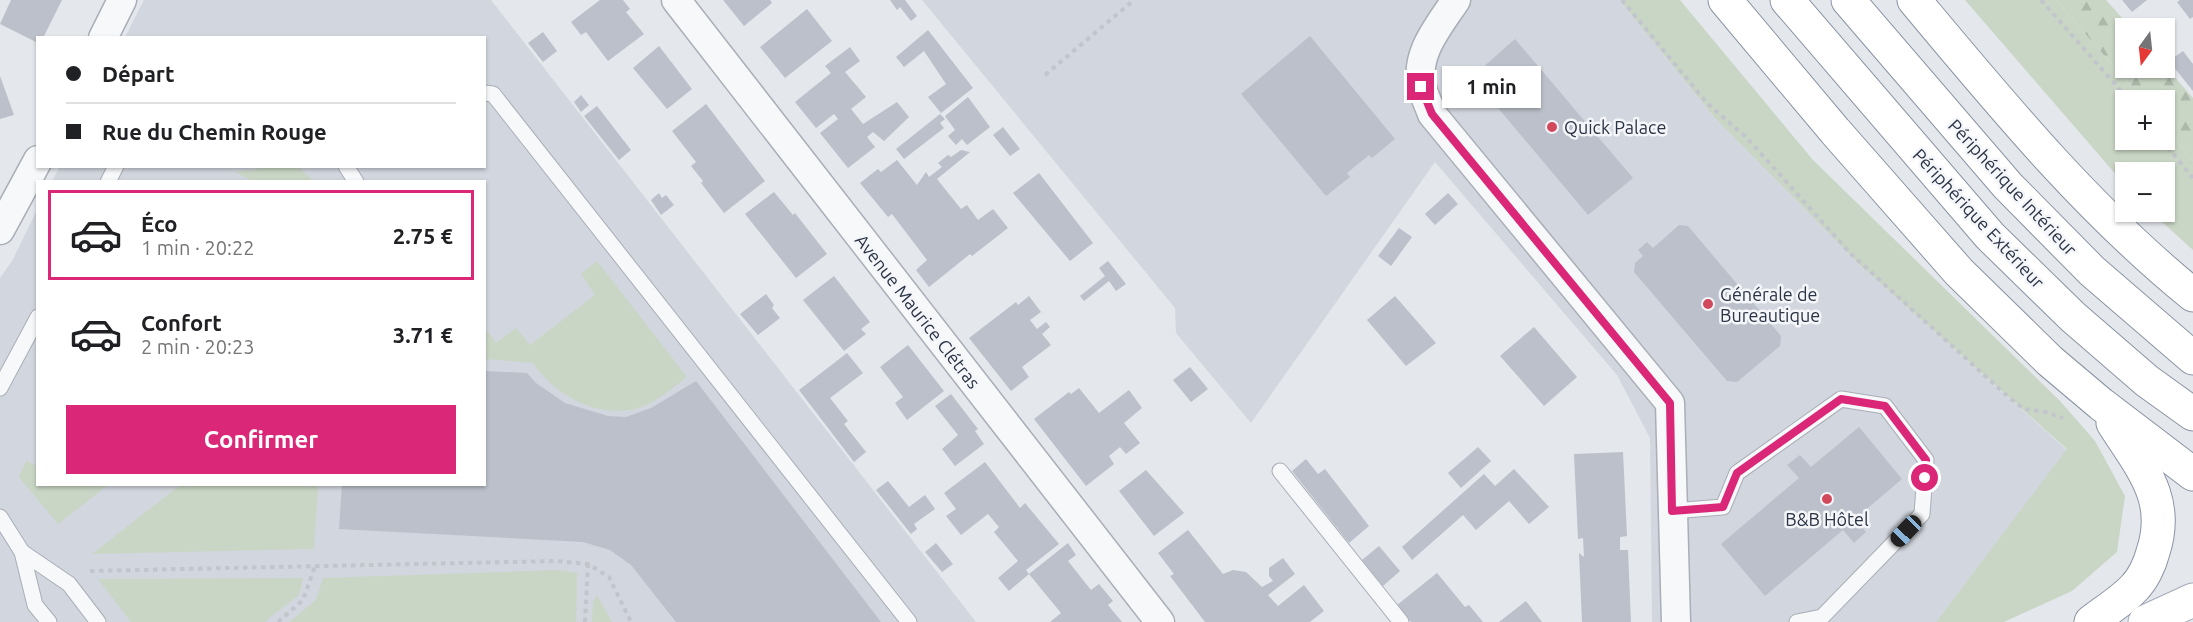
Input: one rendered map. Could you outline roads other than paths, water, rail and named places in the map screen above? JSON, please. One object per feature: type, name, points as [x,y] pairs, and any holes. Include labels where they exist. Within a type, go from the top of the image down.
[{"type":"main road","points":[[1725,0],[1835,131],[1959,272],[2050,361],[2101,404],[2193,474]]},
{"type":"main road","name":"Périphérique Extérieur","points":[[1786,0],[1990,236],[2073,318],[2147,381],[2193,414]]},
{"type":"main road","name":"Périphérique Intérieur","points":[[1848,0],[2008,186],[2092,271],[2193,357]]},
{"type":"main road","points":[[1914,0],[2000,104],[2090,202],[2158,267],[2193,295]]},
{"type":"main road","points":[[2091,622],[2135,588],[2151,560],[2160,533],[2159,508],[2150,483],[2101,404]]},
{"type":"main road","points":[[2145,622],[2193,600]]},
{"type":"street","points":[[104,36],[122,0]]},
{"type":"street","name":"Avenue Maurice Clétras","points":[[676,0],[1160,622]]},
{"type":"street","points":[[1456,0],[1428,43],[1421,63],[1421,87],[1432,114],[1670,403],[1676,622]]},
{"type":"street","points":[[0,230],[36,164]]},
{"type":"lane","points":[[486,93],[493,94],[909,622]]},
{"type":"lane","points":[[0,388],[36,320]]},
{"type":"lane","points":[[1672,511],[1723,507],[1737,473],[1841,399],[1885,406],[1926,460],[1922,514],[1822,617],[1797,622]]},
{"type":"lane","points":[[1280,471],[1401,622]]},
{"type":"lane","points":[[0,517],[22,552],[35,605],[49,622]]},
{"type":"lane","points":[[22,552],[69,584],[98,622]]},
{"type":"place","name":"Quick Palace","points":[[1552,127]]},
{"type":"place","name":"Générale de Bureautique","points":[[1708,304]]},
{"type":"place","name":"B&B Hôtel","points":[[1827,499]]}]
